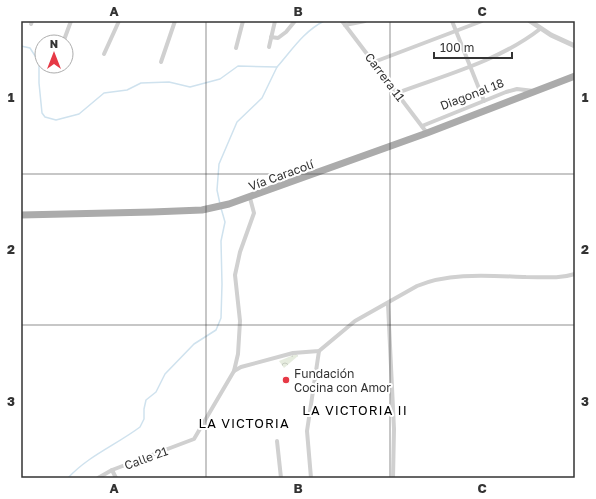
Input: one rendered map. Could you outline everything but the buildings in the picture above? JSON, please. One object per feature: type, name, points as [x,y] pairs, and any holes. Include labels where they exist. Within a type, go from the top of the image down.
[{"type":"main road","points":[[536,92],[575,76]]},
{"type":"main road","name":"Vía Caracolí","points":[[21,215],[202,210],[221,206],[250,198],[536,92]]},
{"type":"street","points":[[66,34],[71,21]]},
{"type":"street","points":[[104,54],[119,21]]},
{"type":"street","points":[[161,62],[174,21]]},
{"type":"street","points":[[236,48],[243,21]]},
{"type":"street","points":[[269,47],[275,21]]},
{"type":"street","points":[[271,37],[278,38],[286,32],[295,21]]},
{"type":"street","points":[[344,23],[365,21]]},
{"type":"street","points":[[452,21],[484,101]]},
{"type":"street","points":[[374,62],[482,21]]},
{"type":"street","points":[[530,21],[540,29],[575,46]]},
{"type":"street","name":"Carrera 11","points":[[344,23],[427,133]]},
{"type":"street","points":[[397,93],[470,66],[517,45],[540,29]]},
{"type":"street","name":"Diagonal 18","points":[[422,126],[517,89],[527,89],[536,92]]},
{"type":"street","points":[[234,371],[238,354],[240,321],[235,276],[240,252],[254,213],[250,198]]},
{"type":"street","points":[[234,371],[240,367],[293,353],[319,351],[349,326],[428,282],[483,276],[560,277],[575,274]]},
{"type":"street","points":[[388,304],[394,429],[393,478]]},
{"type":"street","points":[[311,478],[308,431],[319,351]]},
{"type":"street","name":"Calle 21","points":[[98,478],[112,470],[194,439],[234,371]]},
{"type":"street","points":[[277,442],[280,478]]},
{"type":"street","points":[[112,470],[116,478]]},
{"type":"green space","points":[[296,354],[298,356],[284,368],[279,361]]},
{"type":"waterway","points":[[21,46],[30,48],[39,62],[39,83],[42,113],[45,117],[56,120],[79,114],[104,93],[127,90],[141,83],[169,82],[190,87],[220,79],[238,66],[277,67],[310,30],[324,21]]},
{"type":"waterway","points":[[220,204],[217,190],[219,164],[237,122],[262,98],[277,67]]},
{"type":"waterway","points":[[68,478],[84,463],[140,427],[144,419],[146,400],[156,392],[165,374],[194,344],[216,330],[221,318],[221,241],[225,222],[221,208]]},
{"type":"place","name":"Fundación Cocina con Amor","points":[[286,380]]},
{"type":"district","name":"LA VICTORIA II","points":[[355,410]]},
{"type":"district","name":"LA VICTORIA","points":[[244,423]]}]
